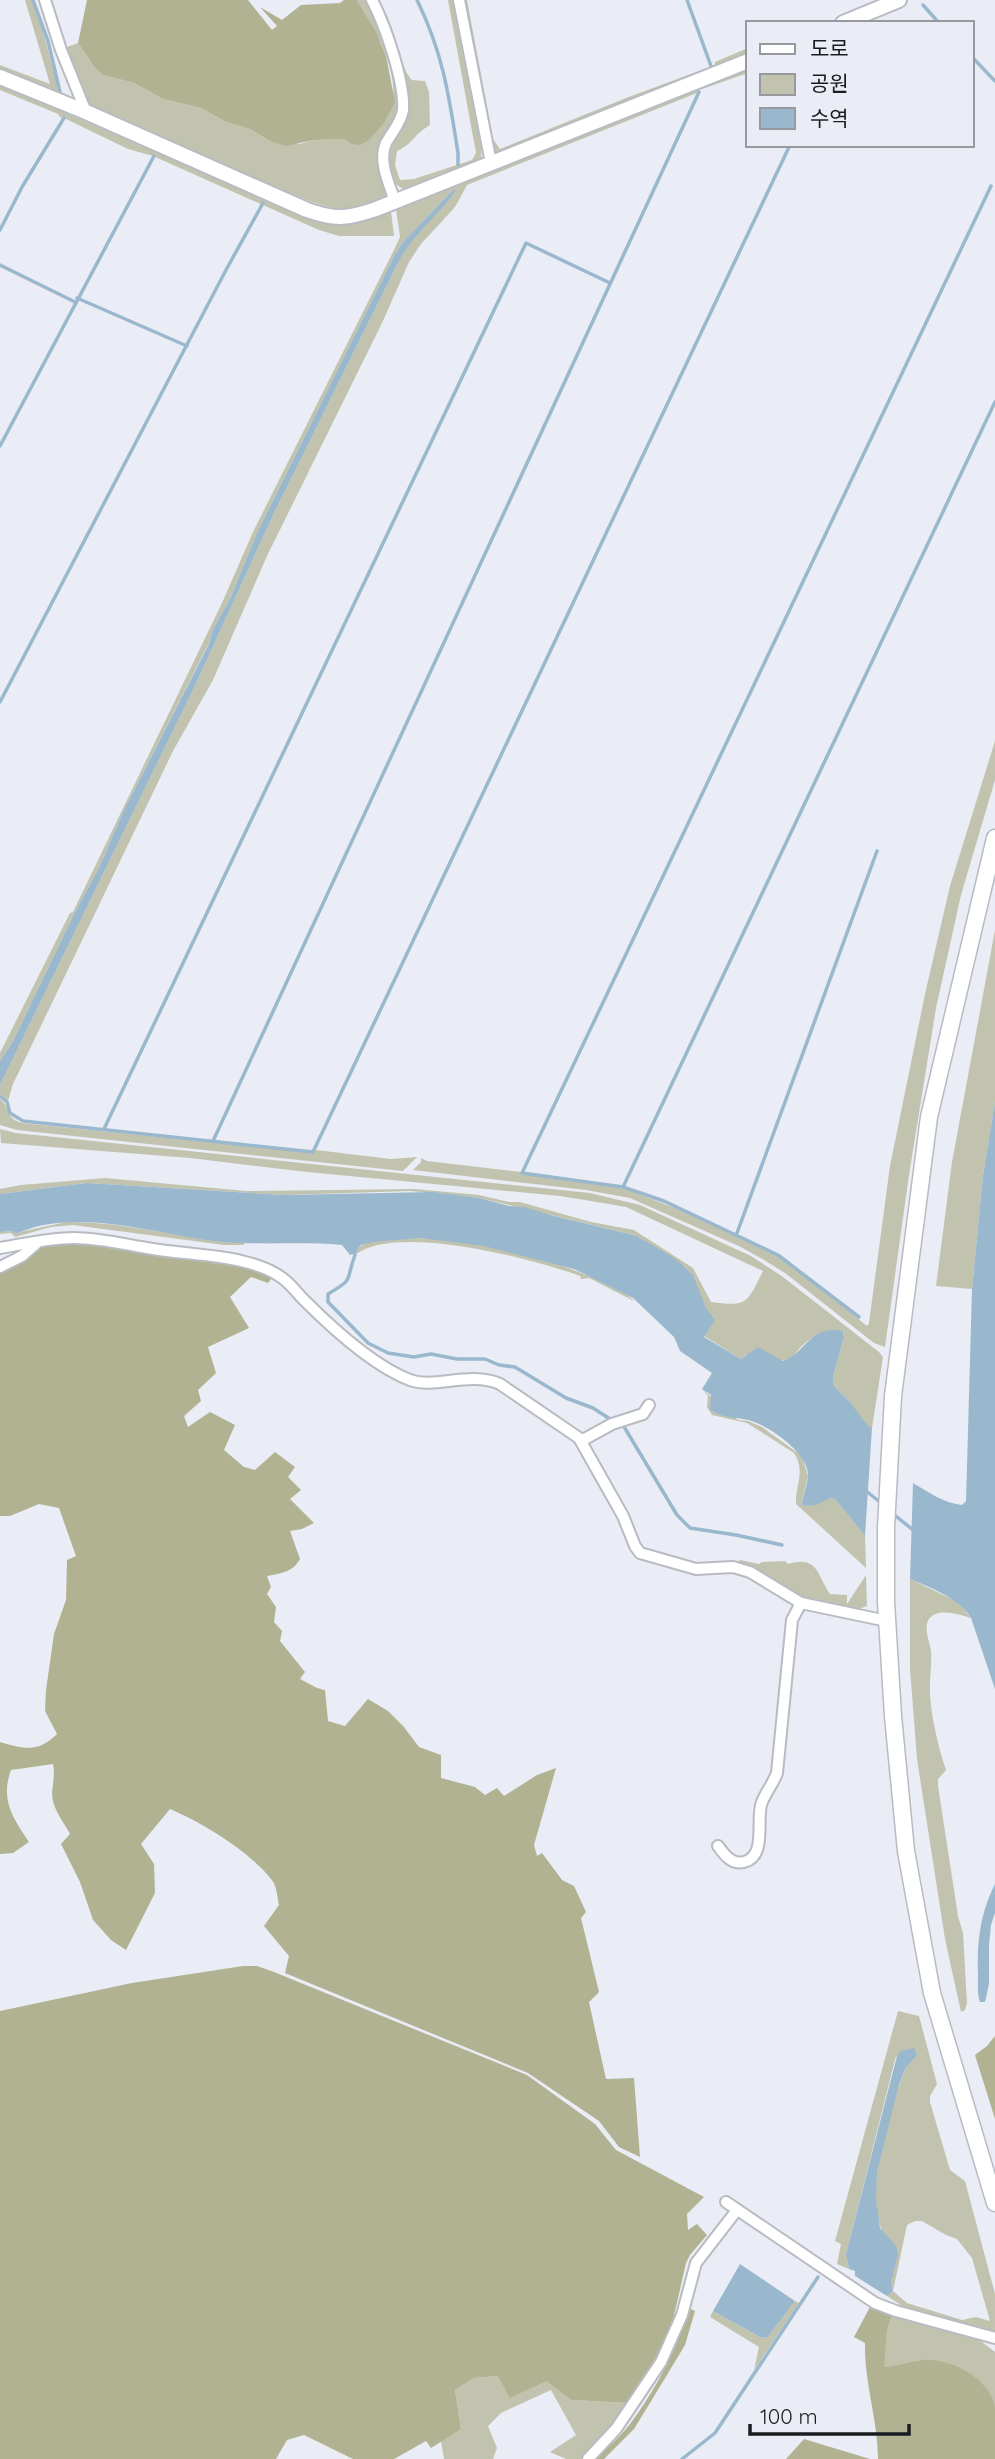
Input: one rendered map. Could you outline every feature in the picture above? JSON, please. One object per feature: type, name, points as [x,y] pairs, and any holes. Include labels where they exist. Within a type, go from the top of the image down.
[{"type":"highway","points":[[995,838],[929,1117],[900,1336],[888,1461],[886,1601],[899,1791],[906,1851],[932,1993],[995,2203]]},
{"type":"main road","points":[[848,21],[899,0]]},
{"type":"main road","points":[[0,78],[86,112],[322,215],[346,218],[746,62]]},
{"type":"street","points":[[45,0],[86,112]]},
{"type":"street","points":[[372,0],[392,50],[403,103],[402,114],[385,146],[383,158],[395,201]]},
{"type":"street","points":[[459,0],[491,163]]},
{"type":"street","points":[[0,1248],[39,1241],[94,1238],[150,1249],[233,1260],[269,1270],[286,1281],[338,1331],[381,1364],[412,1381],[471,1378],[491,1380],[568,1429],[581,1441],[623,1516],[640,1553],[696,1569],[733,1567],[750,1572],[802,1604],[887,1621]]},
{"type":"street","points":[[0,1267],[22,1256],[39,1241]]},
{"type":"street","points":[[581,1441],[612,1424],[643,1414],[649,1405]]},
{"type":"street","points":[[718,1846],[730,1860],[738,1863],[747,1862],[758,1844],[760,1804],[777,1773],[792,1620],[802,1604]]},
{"type":"street","points":[[726,2202],[875,2303],[995,2338]]},
{"type":"street","points":[[588,2459],[616,2429],[661,2362],[682,2315],[696,2263],[737,2210]]},
{"type":"green space","points":[[25,0],[32,0],[38,12],[59,92],[56,94],[0,70],[0,65],[50,84]]},
{"type":"green space","points":[[87,0],[248,0],[272,30],[277,26],[260,7],[282,20],[301,5],[357,0],[376,32],[386,56],[395,102],[384,123],[369,140],[360,145],[351,144],[344,139],[314,140],[286,146],[270,141],[250,129],[226,122],[201,108],[163,99],[134,83],[103,75],[78,43]]},
{"type":"green space","points":[[357,0],[367,0],[384,42],[399,94],[398,114],[384,142],[390,196],[357,207],[328,207],[304,199],[160,139],[91,106],[64,48],[78,43],[103,75],[134,83],[163,99],[201,108],[226,122],[250,129],[270,141],[300,144],[314,140],[344,139],[351,144],[366,139],[378,129],[388,115],[393,99],[389,64]]},
{"type":"green space","points":[[448,0],[454,0],[482,142],[481,159],[404,190],[396,184],[389,164],[391,149],[404,116],[380,11],[385,12],[389,20],[408,74],[412,80],[425,81],[429,92],[430,125],[397,151],[395,165],[400,180],[414,179],[472,160],[476,153]]},
{"type":"green space","points":[[461,0],[467,0],[493,139],[500,149],[715,65],[715,62],[746,49],[746,55],[496,155]]},
{"type":"green space","points":[[746,67],[746,74],[699,90],[467,185],[455,207],[421,244],[409,262],[382,323],[267,556],[213,680],[173,751],[13,1084],[8,1101],[0,1094],[0,1085],[194,688],[275,511],[406,247],[455,191],[453,190],[403,242],[394,256],[257,533],[230,599],[123,812],[99,868],[13,1041],[0,1061],[0,1053],[70,913],[73,912],[222,603],[253,532],[400,237],[396,209]]},
{"type":"green space","points":[[0,85],[317,220],[337,224],[355,223],[391,211],[394,236],[339,236],[319,230],[153,156],[128,149],[64,116],[61,118],[58,114],[0,90]]},
{"type":"green space","points":[[995,741],[995,780],[961,895],[936,1008],[885,1347],[874,1343],[785,1273],[764,1260],[741,1247],[630,1198],[586,1190],[413,1170],[421,1162],[421,1158],[623,1188],[696,1216],[778,1256],[867,1326],[890,1166],[925,994],[950,886]]},
{"type":"green space","points":[[995,930],[995,1102],[983,1175],[972,1289],[936,1286],[952,1162]]},
{"type":"green space","points":[[0,1099],[10,1115],[22,1123],[314,1153],[316,1150],[391,1159],[417,1157],[403,1171],[17,1130],[0,1125]]},
{"type":"green space","points":[[0,1129],[16,1133],[590,1193],[640,1205],[751,1256],[783,1277],[879,1352],[883,1357],[872,1428],[868,1427],[851,1403],[834,1386],[833,1377],[844,1337],[843,1331],[826,1332],[816,1336],[793,1356],[781,1361],[746,1355],[741,1359],[704,1336],[709,1314],[686,1268],[634,1235],[480,1198],[410,1191],[284,1195],[87,1183],[0,1194],[0,1189],[105,1178],[246,1191],[415,1189],[479,1195],[520,1202],[591,1222],[634,1230],[693,1268],[711,1302],[739,1303],[749,1296],[763,1271],[626,1207],[560,1196],[190,1158],[1,1143]]},
{"type":"green space","points":[[66,1222],[111,1224],[244,1242],[244,1245],[224,1245],[73,1225],[51,1227],[15,1237],[11,1233],[0,1234],[12,1231],[16,1234]]},
{"type":"green space","points":[[405,1238],[483,1245],[538,1258],[589,1276],[634,1301],[589,1278],[581,1279],[580,1276],[532,1261],[468,1247],[404,1242],[378,1245],[358,1253],[357,1250],[372,1241]]},
{"type":"green space","points":[[71,1240],[233,1262],[274,1275],[268,1283],[251,1277],[230,1297],[249,1328],[208,1347],[216,1373],[198,1390],[201,1401],[184,1416],[188,1427],[210,1412],[235,1425],[224,1450],[244,1467],[255,1470],[275,1452],[295,1467],[288,1477],[301,1490],[290,1499],[314,1523],[290,1531],[300,1559],[290,1569],[267,1576],[271,1587],[267,1594],[276,1607],[274,1622],[282,1631],[280,1641],[305,1672],[300,1679],[325,1690],[328,1721],[345,1726],[368,1699],[388,1711],[419,1747],[441,1755],[441,1778],[475,1787],[485,1795],[497,1788],[504,1796],[537,1775],[556,1768],[534,1845],[537,1856],[542,1853],[562,1880],[574,1886],[586,1912],[581,1918],[599,1992],[589,2002],[606,2079],[634,2078],[640,2157],[619,2147],[599,2121],[528,2073],[285,1973],[289,1956],[264,1926],[279,1905],[273,1882],[238,1848],[183,1815],[170,1809],[141,1844],[154,1864],[155,1893],[126,1950],[111,1940],[93,1920],[80,1882],[61,1844],[70,1834],[52,1799],[53,1764],[11,1770],[7,1791],[10,1808],[29,1842],[13,1853],[0,1854],[0,1742],[30,1748],[43,1744],[57,1734],[45,1711],[46,1690],[54,1634],[66,1600],[67,1560],[76,1556],[59,1508],[39,1504],[10,1516],[0,1516],[0,1269],[39,1243]]},
{"type":"green space","points":[[702,1389],[738,1420],[762,1427],[802,1456],[808,1476],[803,1506],[834,1498],[865,1536],[866,1568],[796,1504],[800,1472],[794,1453],[747,1423],[712,1415],[707,1407],[708,1396]]},
{"type":"green space","points":[[740,1560],[759,1564],[806,1562],[816,1569],[830,1594],[847,1595],[847,1604],[866,1575],[867,1606],[859,1609],[803,1599],[765,1573],[742,1564],[734,1564]]},
{"type":"green space","points":[[910,1579],[958,1602],[971,1618],[938,1613],[927,1623],[931,1651],[932,1714],[946,1770],[938,1779],[938,1786],[963,1933],[967,2003],[965,2010],[961,2012],[945,1939],[917,1759],[910,1669]]},
{"type":"green space","points":[[257,1966],[274,1972],[527,2075],[595,2124],[616,2150],[704,2197],[687,2214],[688,2230],[697,2224],[707,2235],[686,2263],[670,2333],[628,2403],[571,2400],[546,2381],[510,2398],[498,2376],[474,2378],[455,2390],[461,2429],[431,2448],[426,2441],[394,2459],[353,2459],[304,2435],[287,2440],[276,2459],[0,2459],[0,2011],[132,1983]]},
{"type":"green space","points":[[898,2011],[919,2016],[937,2084],[930,2096],[930,2102],[950,2170],[965,2181],[995,2294],[995,2334],[904,2307],[887,2296],[893,2291],[891,2282],[896,2246],[881,2228],[876,2207],[876,2187],[882,2145],[906,2067],[896,2056],[846,2254],[849,2269],[837,2264],[841,2244],[835,2241]],"holes":[[[922,2221],[957,2239],[972,2258],[990,2321],[976,2317],[962,2320],[907,2303],[893,2291],[907,2225]]]},
{"type":"green space","points":[[995,2036],[995,2119],[975,2055]]},
{"type":"green space","points":[[795,2301],[799,2303],[754,2370],[759,2347],[710,2317],[713,2311],[760,2337],[767,2338]]},
{"type":"green space","points":[[870,2307],[892,2315],[887,2331],[884,2367],[921,2360],[944,2362],[966,2371],[984,2385],[995,2405],[995,2459],[878,2459],[865,2343],[854,2337]]},
{"type":"green space","points":[[689,2308],[695,2311],[685,2345],[634,2429],[604,2459],[596,2459],[626,2429],[648,2398],[672,2354]]},
{"type":"green space","points":[[892,2315],[978,2339],[995,2352],[995,2405],[986,2389],[933,2361],[920,2360],[897,2367],[883,2367],[887,2331]]},
{"type":"green space","points":[[498,2376],[546,2381],[571,2400],[628,2403],[582,2459],[566,2459],[550,2452],[576,2435],[551,2390],[501,2413],[488,2426],[497,2448],[493,2459],[444,2459],[441,2441],[461,2429],[455,2390],[474,2378]]},
{"type":"green space","points":[[804,2439],[870,2459],[786,2459]]},
{"type":"water","points":[[453,190],[456,190],[410,243],[398,263],[275,511],[194,688],[0,1085],[0,1061],[13,1041],[99,868],[123,812],[209,644],[212,631],[230,599],[257,533],[394,256],[403,242]]},
{"type":"water","points":[[995,1102],[995,1689],[971,1618],[966,1611],[944,1594],[910,1579],[913,1483],[949,1502],[962,1505],[966,1501],[972,1289],[983,1175]]},
{"type":"water","points":[[87,1183],[284,1195],[432,1192],[524,1207],[634,1235],[677,1260],[693,1275],[706,1308],[715,1320],[704,1337],[741,1359],[758,1347],[783,1361],[816,1335],[832,1330],[843,1331],[844,1337],[833,1377],[834,1386],[872,1428],[865,1536],[834,1498],[816,1505],[803,1506],[808,1474],[801,1457],[794,1449],[776,1433],[756,1423],[710,1410],[711,1395],[702,1389],[712,1373],[680,1351],[674,1337],[633,1298],[574,1269],[484,1246],[420,1238],[361,1245],[358,1253],[350,1255],[342,1245],[213,1241],[88,1222],[38,1226],[16,1234],[12,1231],[0,1232],[0,1194]]},
{"type":"water","points":[[995,1884],[995,1913],[989,1945],[989,1984],[985,2002],[980,2002],[979,1939],[986,1906]]},
{"type":"water","points":[[914,2048],[917,2055],[906,2067],[899,2085],[877,2172],[876,2199],[880,2228],[896,2246],[898,2254],[891,2282],[893,2291],[887,2296],[855,2276],[855,2271],[849,2269],[846,2254],[897,2056],[901,2051]]},
{"type":"water","points":[[740,2264],[795,2301],[767,2338],[760,2337],[713,2311]]},
{"type":"waterway","points":[[33,0],[48,41],[60,92]]},
{"type":"waterway","points":[[417,0],[433,38],[444,75],[458,165]]},
{"type":"waterway","points":[[687,0],[711,66]]},
{"type":"waterway","points":[[923,5],[937,21]]},
{"type":"waterway","points":[[974,59],[995,81]]},
{"type":"waterway","points":[[213,1141],[699,92]]},
{"type":"waterway","points":[[0,230],[22,187],[64,118]]},
{"type":"waterway","points":[[0,1096],[7,1102],[10,1113],[23,1121],[313,1152],[789,147]]},
{"type":"waterway","points":[[0,446],[154,156]]},
{"type":"waterway","points":[[859,1317],[778,1255],[664,1201],[623,1187],[522,1173],[991,186]]},
{"type":"waterway","points":[[0,702],[263,203]]},
{"type":"waterway","points":[[104,1129],[526,243],[610,283]]},
{"type":"waterway","points":[[0,265],[75,302]]},
{"type":"waterway","points":[[77,298],[187,346]]},
{"type":"waterway","points":[[623,1187],[995,402]]},
{"type":"waterway","points":[[737,1233],[877,851]]},
{"type":"waterway","points":[[355,1255],[348,1279],[328,1294],[328,1302],[368,1343],[388,1353],[414,1357],[431,1354],[457,1359],[485,1359],[499,1365],[515,1367],[566,1398],[593,1408],[610,1419]]},
{"type":"waterway","points":[[623,1425],[677,1515],[690,1528],[782,1545]]},
{"type":"waterway","points":[[865,1490],[881,1503]]},
{"type":"waterway","points":[[892,1513],[913,1530]]},
{"type":"waterway","points":[[682,2459],[715,2433],[818,2277]]}]
